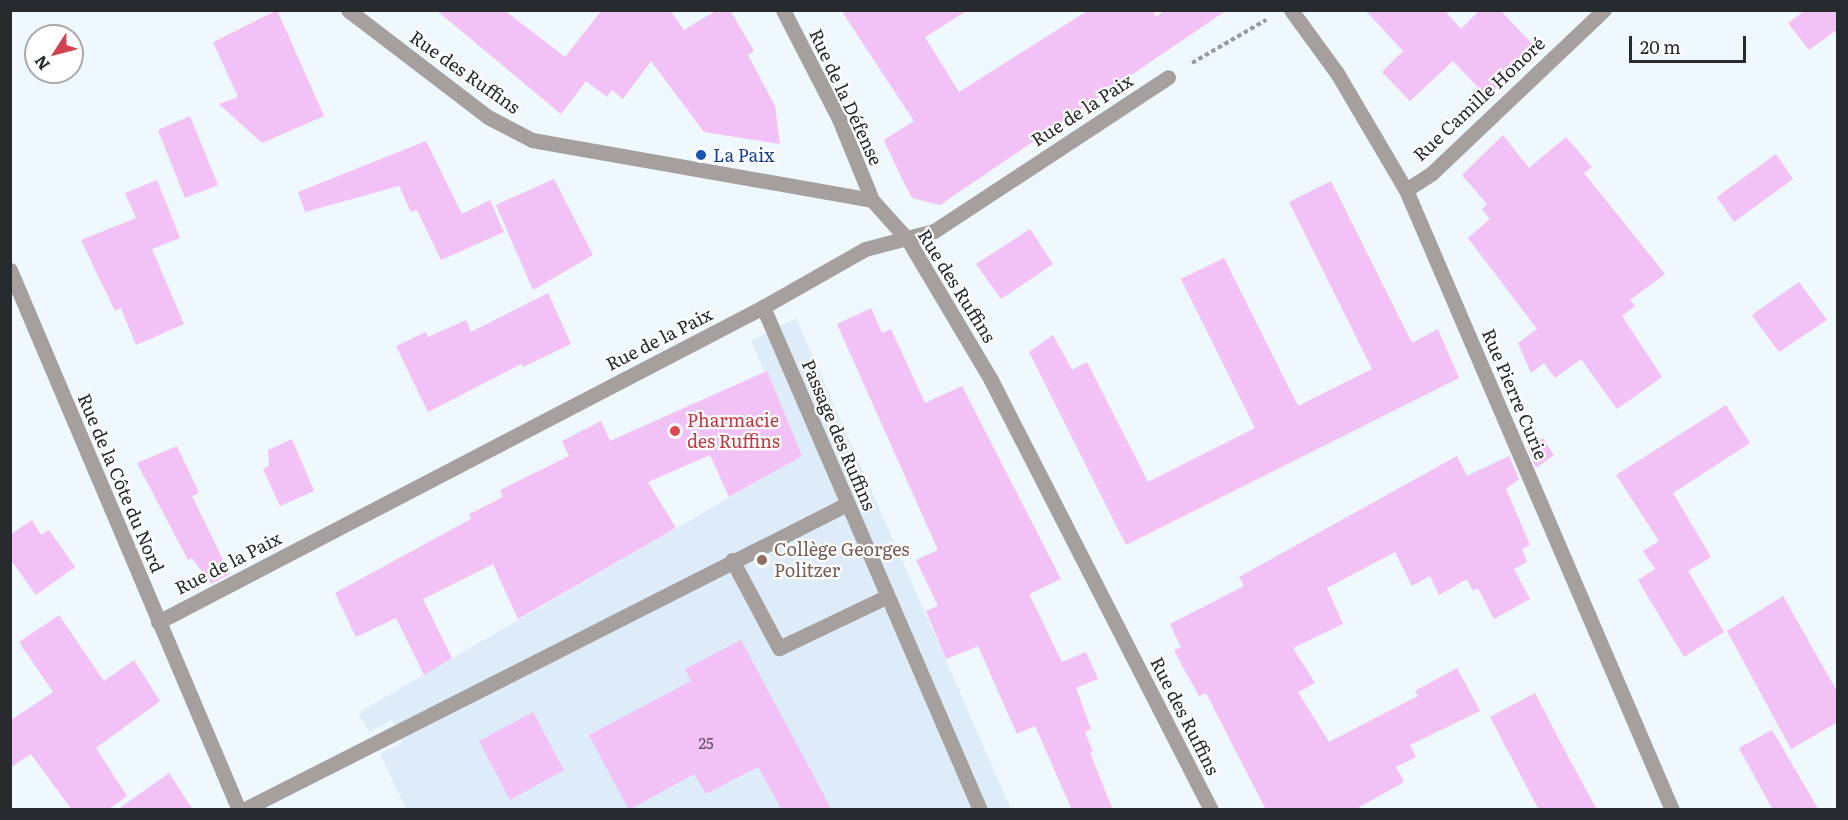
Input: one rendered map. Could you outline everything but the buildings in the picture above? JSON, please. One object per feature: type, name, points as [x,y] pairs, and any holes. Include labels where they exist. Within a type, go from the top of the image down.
[{"type":"street","name":"Rue des Ruffins","points":[[348,10],[488,117],[532,140],[872,200],[908,240],[991,380],[1211,810]]},
{"type":"street","name":"Rue de la Défense","points":[[783,10],[839,119],[872,200]]},
{"type":"street","name":"Rue Pierre Curie","points":[[1291,10],[1337,73],[1406,190],[1672,810]]},
{"type":"street","name":"Rue Camille Honoré","points":[[1406,190],[1432,173],[1604,10]]},
{"type":"street","name":"Rue de la Paix","points":[[158,622],[763,307],[865,249],[908,240],[933,231],[1168,77]]},
{"type":"street","name":"Rue de la Côte du Nord","points":[[10,270],[158,622],[241,810]]},
{"type":"street","name":"Passage des Ruffins","points":[[763,307],[886,597],[980,810]]},
{"type":"street","points":[[241,810],[732,560],[847,504]]},
{"type":"street","points":[[732,560],[779,648],[886,597]]},
{"type":"path","points":[[1168,77],[1272,16]]},
{"type":"shaded area","name":"Collège Georges Politzer","points":[[796,318],[1011,809],[406,809],[380,754],[402,743],[392,720],[369,732],[358,713],[801,456],[751,341]]},
{"type":"place","name":"La Paix","points":[[701,155]]},
{"type":"place","name":"Pharmacie des Ruffins","points":[[675,431]]},
{"type":"place","name":"Collège Georges Politzer","points":[[762,560]]}]
